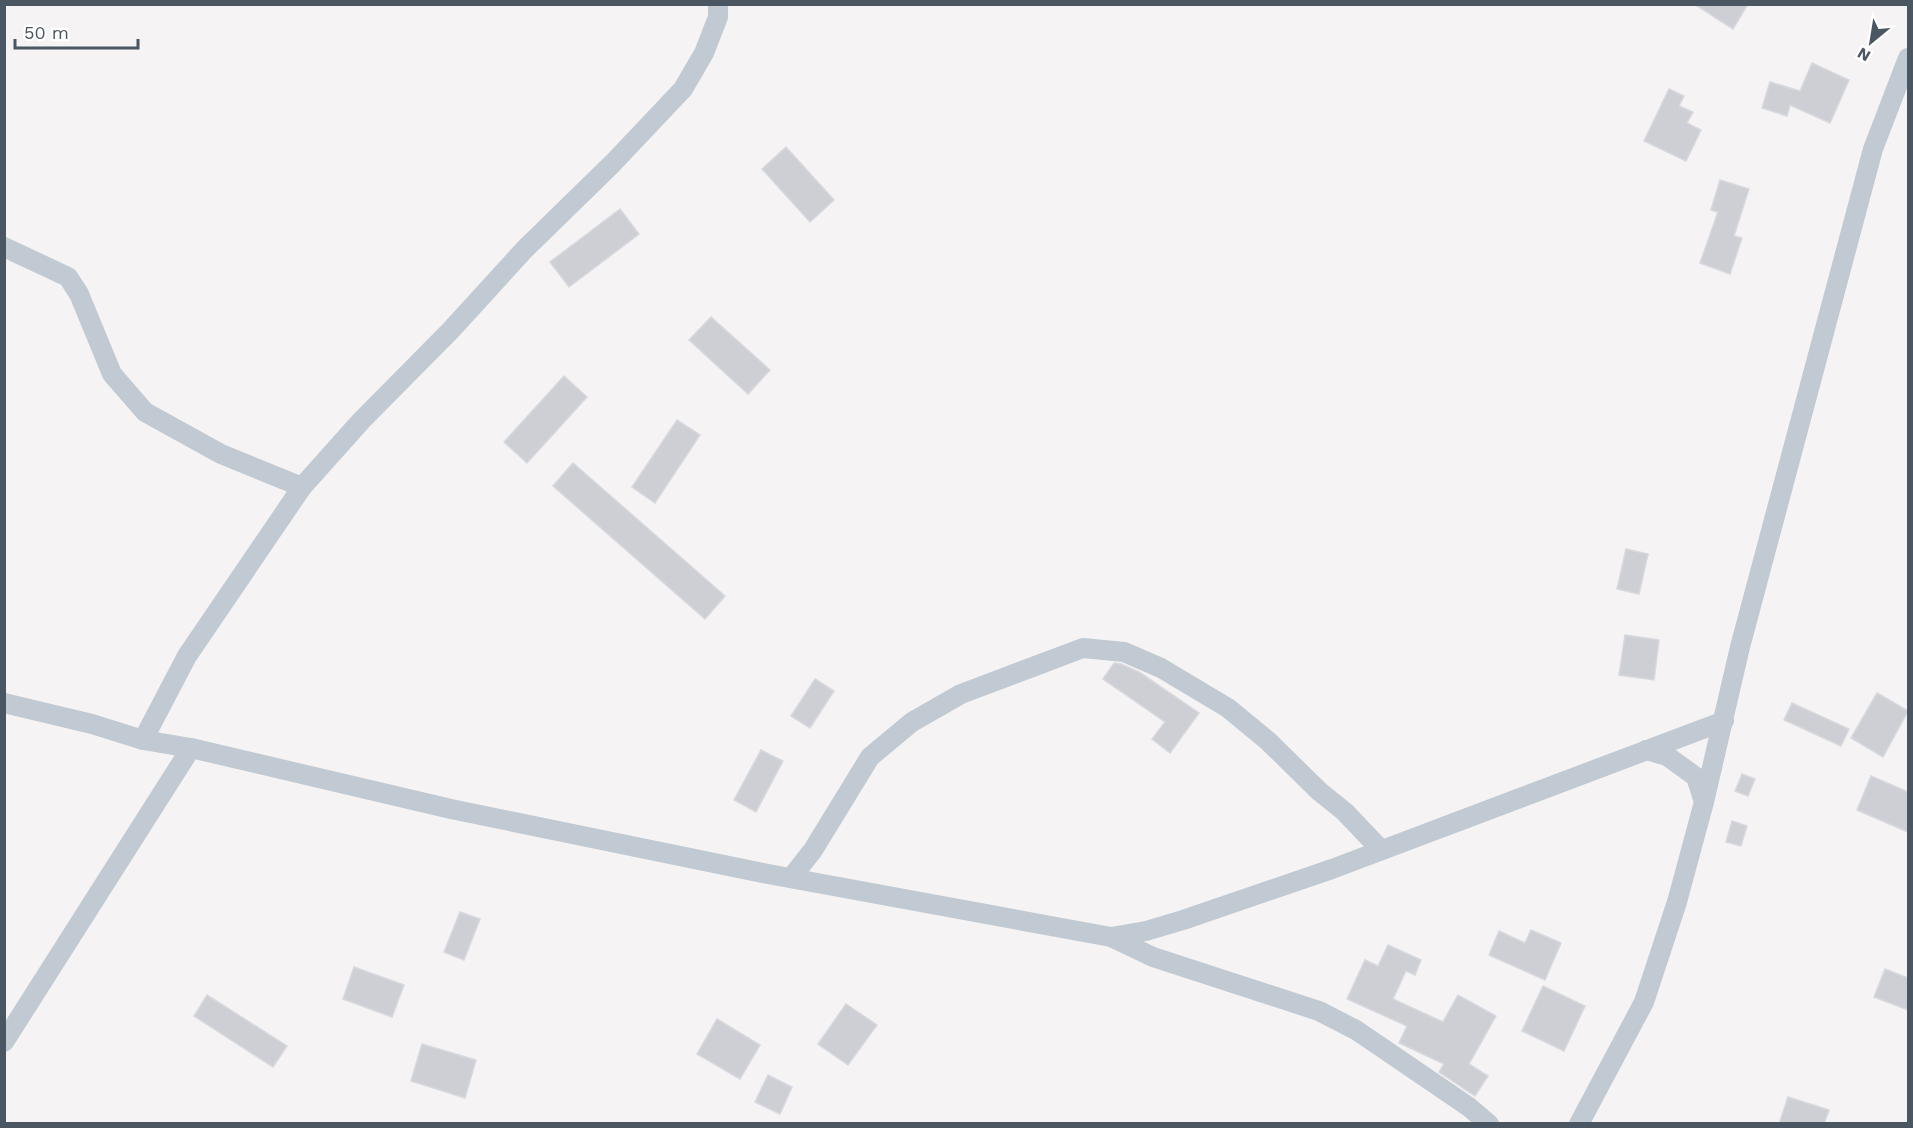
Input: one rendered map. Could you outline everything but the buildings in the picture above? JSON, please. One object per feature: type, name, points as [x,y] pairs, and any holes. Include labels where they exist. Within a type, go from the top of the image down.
[{"type":"street","points":[[143,740],[187,656],[302,487],[361,421],[451,330],[524,250],[613,163],[683,89],[704,53],[718,17],[718,4]]},
{"type":"street","points":[[1579,1124],[1644,1002],[1677,902],[1704,802],[1740,647],[1873,149],[1908,58]]},
{"type":"street","points":[[4,247],[68,277],[78,294],[112,374],[145,412],[221,454],[302,487]]},
{"type":"street","points":[[792,878],[813,850],[870,757],[912,722],[961,694],[1038,663],[1083,648],[1124,652],[1161,668],[1228,708],[1268,741],[1319,791],[1345,812],[1381,850]]},
{"type":"street","points":[[4,703],[92,724],[143,740],[190,748],[451,809],[792,878],[1111,937],[1153,957],[1319,1011],[1356,1030],[1489,1124]]},
{"type":"street","points":[[1111,937],[1146,931],[1183,920],[1332,869],[1724,721]]},
{"type":"street","points":[[4,1042],[190,748]]},
{"type":"street","points":[[1646,750],[1667,756],[1696,777],[1704,802]]}]
